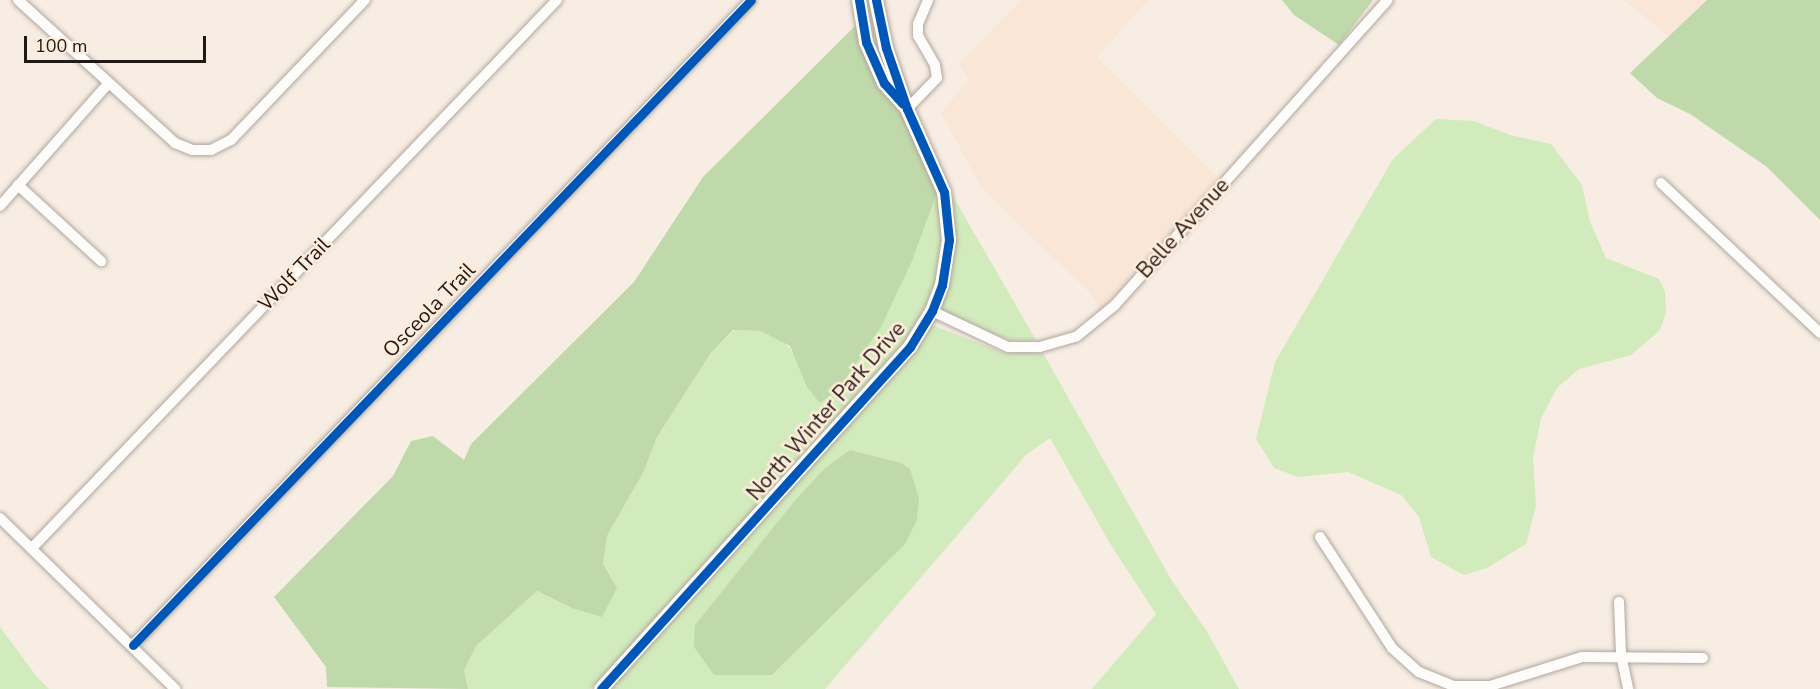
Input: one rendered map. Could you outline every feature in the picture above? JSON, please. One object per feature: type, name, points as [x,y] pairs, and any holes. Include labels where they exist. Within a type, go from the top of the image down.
[{"type":"street","points":[[18,0],[176,143],[192,150],[211,150],[231,140],[365,0]]},
{"type":"street","name":"Wolf Trail","points":[[32,548],[557,0]]},
{"type":"street","name":"Osceola Trail","points":[[133,645],[751,0]]},
{"type":"street","name":"North Winter Park Drive","points":[[859,0],[870,52],[884,83],[907,109]]},
{"type":"street","name":"North Winter Park Drive","points":[[601,689],[909,347],[932,311],[942,285],[949,240],[944,192],[926,145],[907,109],[886,48],[876,0]]},
{"type":"street","points":[[907,109],[937,78],[935,65],[918,36],[918,24],[928,0]]},
{"type":"street","name":"Belle Avenue","points":[[932,311],[1008,346],[1040,347],[1083,331],[1115,305],[1388,0]]},
{"type":"street","points":[[0,206],[109,83]]},
{"type":"street","points":[[1661,183],[1820,333]]},
{"type":"street","points":[[18,185],[101,261]]},
{"type":"street","points":[[0,519],[133,645],[175,689]]},
{"type":"street","points":[[1320,537],[1392,648],[1419,672],[1453,687],[1490,686],[1551,664],[1621,655],[1703,658]]},
{"type":"street","points":[[1619,603],[1621,655],[1628,689]]},
{"type":"shaded area","points":[[1021,0],[1148,0],[1097,57],[1219,179],[1100,311],[1089,292],[982,189],[941,113],[968,80],[959,64]]},
{"type":"shaded area","points":[[1624,0],[1707,0],[1668,36]]},
{"type":"green space","points":[[1282,0],[1373,0],[1339,45],[1294,15]]},
{"type":"green space","points":[[1707,0],[1820,0],[1820,220],[1767,167],[1690,114],[1657,98],[1630,73]]},
{"type":"green space","points":[[855,26],[878,86],[901,113],[937,192],[912,261],[881,327],[838,390],[820,403],[807,387],[790,346],[761,331],[733,330],[710,354],[657,437],[644,471],[607,536],[603,563],[617,588],[602,617],[572,608],[537,591],[476,646],[464,670],[468,689],[327,687],[326,667],[274,597],[393,476],[411,441],[433,436],[464,460],[471,444],[634,282],[703,177]]},
{"type":"green space","points":[[1436,119],[1474,121],[1510,135],[1551,144],[1582,185],[1590,222],[1606,258],[1659,279],[1665,292],[1666,313],[1660,330],[1631,355],[1579,369],[1557,388],[1541,418],[1533,458],[1536,506],[1526,544],[1487,568],[1464,575],[1431,557],[1419,517],[1401,495],[1348,472],[1298,477],[1274,468],[1256,439],[1275,362],[1393,159]]},
{"type":"green space","points":[[937,192],[942,240],[936,284],[924,315],[904,344],[596,685],[590,689],[468,689],[464,670],[476,646],[537,591],[572,608],[617,588],[603,562],[607,536],[644,471],[657,437],[710,354],[734,330],[761,331],[783,340],[799,361],[807,387],[838,390],[897,293]]},
{"type":"green space","points":[[951,193],[1036,340],[1010,340],[938,313],[949,285],[955,240]]},
{"type":"green space","points":[[932,325],[1005,353],[1043,353],[1172,581],[1206,630],[1239,689],[1092,689],[1156,614],[1111,545],[1050,438],[1027,454],[825,689],[609,689],[914,351]],"holes":[[[850,450],[902,463],[910,469],[869,580],[772,675],[714,675],[695,625],[791,505]]]},
{"type":"green space","points":[[850,450],[902,463],[910,469],[919,499],[917,520],[905,544],[772,675],[714,675],[694,647],[695,625],[791,505],[824,469]]},
{"type":"green space","points":[[0,627],[37,677],[49,689],[0,689]]},
{"type":"cycle path","points":[[133,645],[751,0]]},
{"type":"cycle path","points":[[859,0],[866,42],[884,83],[903,104]]},
{"type":"cycle path","points":[[601,689],[910,347],[932,311],[942,285],[949,240],[944,192],[907,109],[886,48],[876,0]]}]
